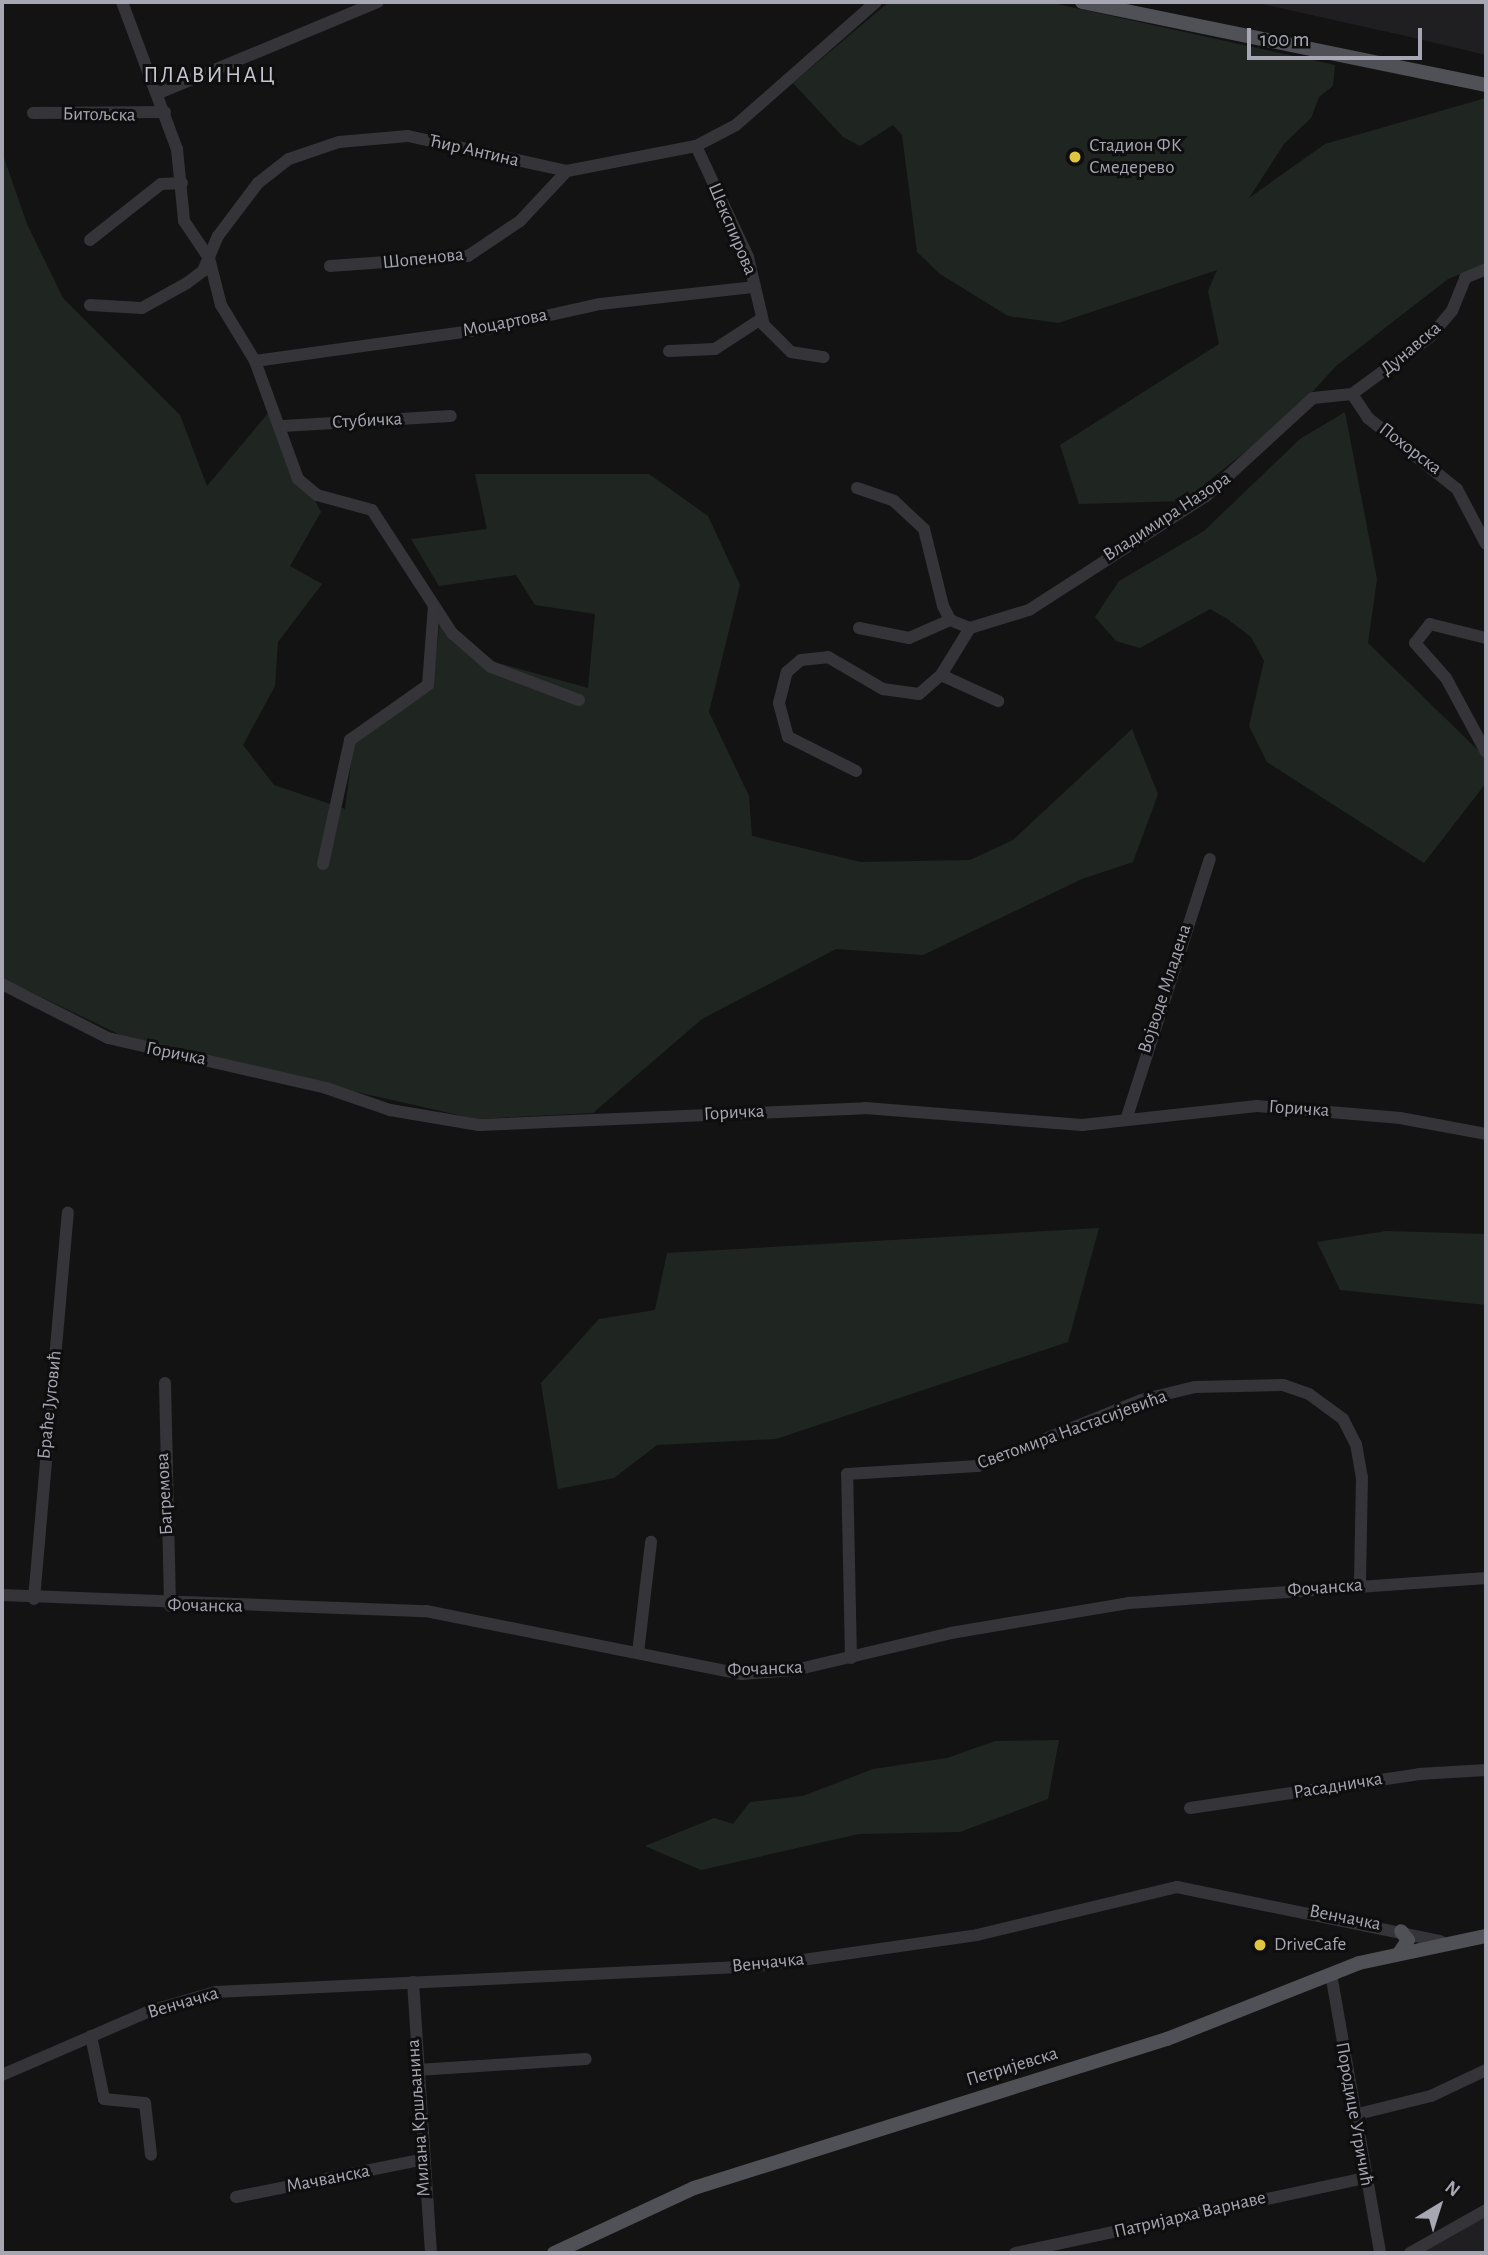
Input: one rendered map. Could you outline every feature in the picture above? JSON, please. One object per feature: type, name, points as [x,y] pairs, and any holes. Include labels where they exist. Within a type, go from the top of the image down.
[{"type":"main road","points":[[1082,2],[1486,85]]},
{"type":"main road","points":[[1400,1952],[1408,1940],[1401,1931]]},
{"type":"main road","name":"Петријевска","points":[[554,2253],[674,2195],[1186,2032],[1331,1973],[1441,1941],[1486,1936]]},
{"type":"street","points":[[122,2],[165,112],[182,183],[184,221],[209,258],[226,316],[255,362],[283,426],[298,479],[317,495],[372,510],[462,644],[491,667],[579,699]]},
{"type":"street","points":[[159,93],[377,2]]},
{"type":"street","name":"Ћир Антина","points":[[90,305],[149,306],[199,275],[258,183],[289,159],[339,142],[408,136],[567,171],[696,146],[736,125],[876,2]]},
{"type":"street","name":"Битољска","points":[[33,113],[165,112]]},
{"type":"street","name":"Шекспирова","points":[[696,146],[755,287],[761,319]]},
{"type":"street","name":"Шопенова","points":[[330,266],[468,256],[520,221],[567,171]]},
{"type":"street","points":[[90,240],[161,184],[182,183]]},
{"type":"street","name":"Дунавска","points":[[1352,394],[1430,337],[1452,311],[1465,278],[1486,269]]},
{"type":"street","name":"Моцартова","points":[[255,362],[492,328],[600,304],[755,287]]},
{"type":"street","points":[[669,351],[715,349],[761,319],[791,352],[824,357]]},
{"type":"street","name":"Похорска","points":[[1352,394],[1368,418],[1457,489],[1486,544]]},
{"type":"street","name":"Владимира Назора","points":[[970,628],[1030,610],[1200,500],[1313,398],[1352,394]]},
{"type":"street","name":"Стубичка","points":[[283,426],[451,416]]},
{"type":"street","points":[[857,488],[894,501],[924,529],[950,620]]},
{"type":"street","points":[[323,864],[350,740],[428,685],[434,606]]},
{"type":"street","points":[[856,771],[788,737],[779,703],[787,672],[810,656],[828,657],[908,696],[929,688],[941,675],[970,628],[950,620],[909,638],[859,628]]},
{"type":"street","points":[[1486,638],[1430,624],[1415,643],[1446,678],[1486,752]]},
{"type":"street","points":[[941,675],[998,701]]},
{"type":"street","name":"Војводе Младена","points":[[1126,1120],[1210,859]]},
{"type":"street","name":"Горичка","points":[[2,984],[108,1038],[326,1088],[390,1110],[479,1125],[810,1108],[1047,1125],[1126,1120],[1257,1106],[1399,1118],[1486,1134]]},
{"type":"street","name":"Браће Југовић","points":[[34,1599],[68,1212]]},
{"type":"street","name":"Багремова","points":[[165,1383],[170,1606]]},
{"type":"street","name":"Светомира Настасијевића","points":[[851,1658],[847,1474],[978,1466],[1141,1400],[1195,1387],[1283,1385],[1309,1394],[1343,1419],[1361,1467],[1360,1586]]},
{"type":"street","points":[[638,1653],[650,1542]]},
{"type":"street","name":"Фочанска","points":[[2,1595],[170,1606],[426,1611],[508,1622],[742,1674],[851,1658],[1090,1608],[1486,1578]]},
{"type":"street","name":"Расадничка","points":[[1190,1808],[1419,1774],[1486,1770]]},
{"type":"street","name":"Венчачка","points":[[2,2075],[91,2036],[216,1992],[760,1966],[977,1935],[1177,1887],[1441,1941]]},
{"type":"street","name":"Породице Угричић","points":[[1331,1973],[1380,2253]]},
{"type":"street","name":"Милана Кршљанина","points":[[413,1982],[420,2160],[431,2253]]},
{"type":"street","points":[[91,2036],[104,2099],[145,2103],[151,2155]]},
{"type":"street","points":[[416,2070],[586,2059]]},
{"type":"street","points":[[1354,2116],[1431,2096],[1486,2070]]},
{"type":"street","name":"Мачванска","points":[[236,2197],[420,2160]]},
{"type":"street","name":"Патријарха Варнаве","points":[[1015,2253],[1366,2178]]},
{"type":"street","points":[[1410,2253],[1486,2210]]},
{"type":"shaded area","points":[[889,2],[1048,2],[1335,65],[1333,86],[1319,97],[1311,118],[1284,144],[1249,198],[1325,144],[1486,98],[1486,264],[1448,279],[1336,366],[1292,414],[1184,501],[1079,504],[1060,445],[1219,344],[1208,291],[1217,270],[1058,323],[1008,316],[940,274],[917,252],[902,135],[893,125],[860,146],[843,137],[793,83]]},
{"type":"shaded area","points":[[1253,2],[1486,2],[1486,55],[1410,37]]},
{"type":"shaded area","points":[[2,152],[27,224],[63,298],[180,415],[207,486],[270,411],[321,512],[290,566],[322,584],[278,642],[275,686],[243,745],[274,785],[345,809],[354,741],[432,690],[440,622],[495,662],[588,688],[595,614],[535,605],[516,575],[439,586],[411,539],[487,529],[475,474],[649,474],[708,516],[740,585],[709,712],[749,796],[752,836],[861,862],[970,860],[1013,840],[1132,729],[1158,794],[1133,862],[1082,879],[923,955],[836,949],[702,1019],[593,1113],[476,1119],[135,1042],[2,978]]},
{"type":"shaded area","points":[[1345,412],[1377,579],[1368,643],[1486,758],[1486,783],[1424,863],[1267,762],[1249,726],[1264,661],[1251,637],[1226,618],[1210,609],[1140,648],[1116,641],[1095,617],[1119,581],[1204,531],[1300,439]]},
{"type":"shaded area","points":[[1099,1228],[1068,1342],[776,1439],[657,1445],[614,1478],[558,1489],[541,1383],[599,1319],[655,1310],[667,1253]]},
{"type":"shaded area","points":[[1386,1231],[1486,1234],[1486,1305],[1340,1290],[1317,1242]]},
{"type":"shaded area","points":[[1059,1740],[1048,1799],[960,1832],[859,1834],[701,1870],[645,1846],[714,1818],[733,1824],[750,1802],[803,1796],[873,1769],[947,1758],[995,1741]]},
{"type":"shaded area","points":[[1486,2216],[1486,2253],[1420,2253]]},
{"type":"place","name":"Стадион ФК Смедерево","points":[[1075,157]]},
{"type":"place","name":"DriveCafe","points":[[1260,1945]]},
{"type":"district","name":"ПЛАВИНАЦ","points":[[210,76]]}]
